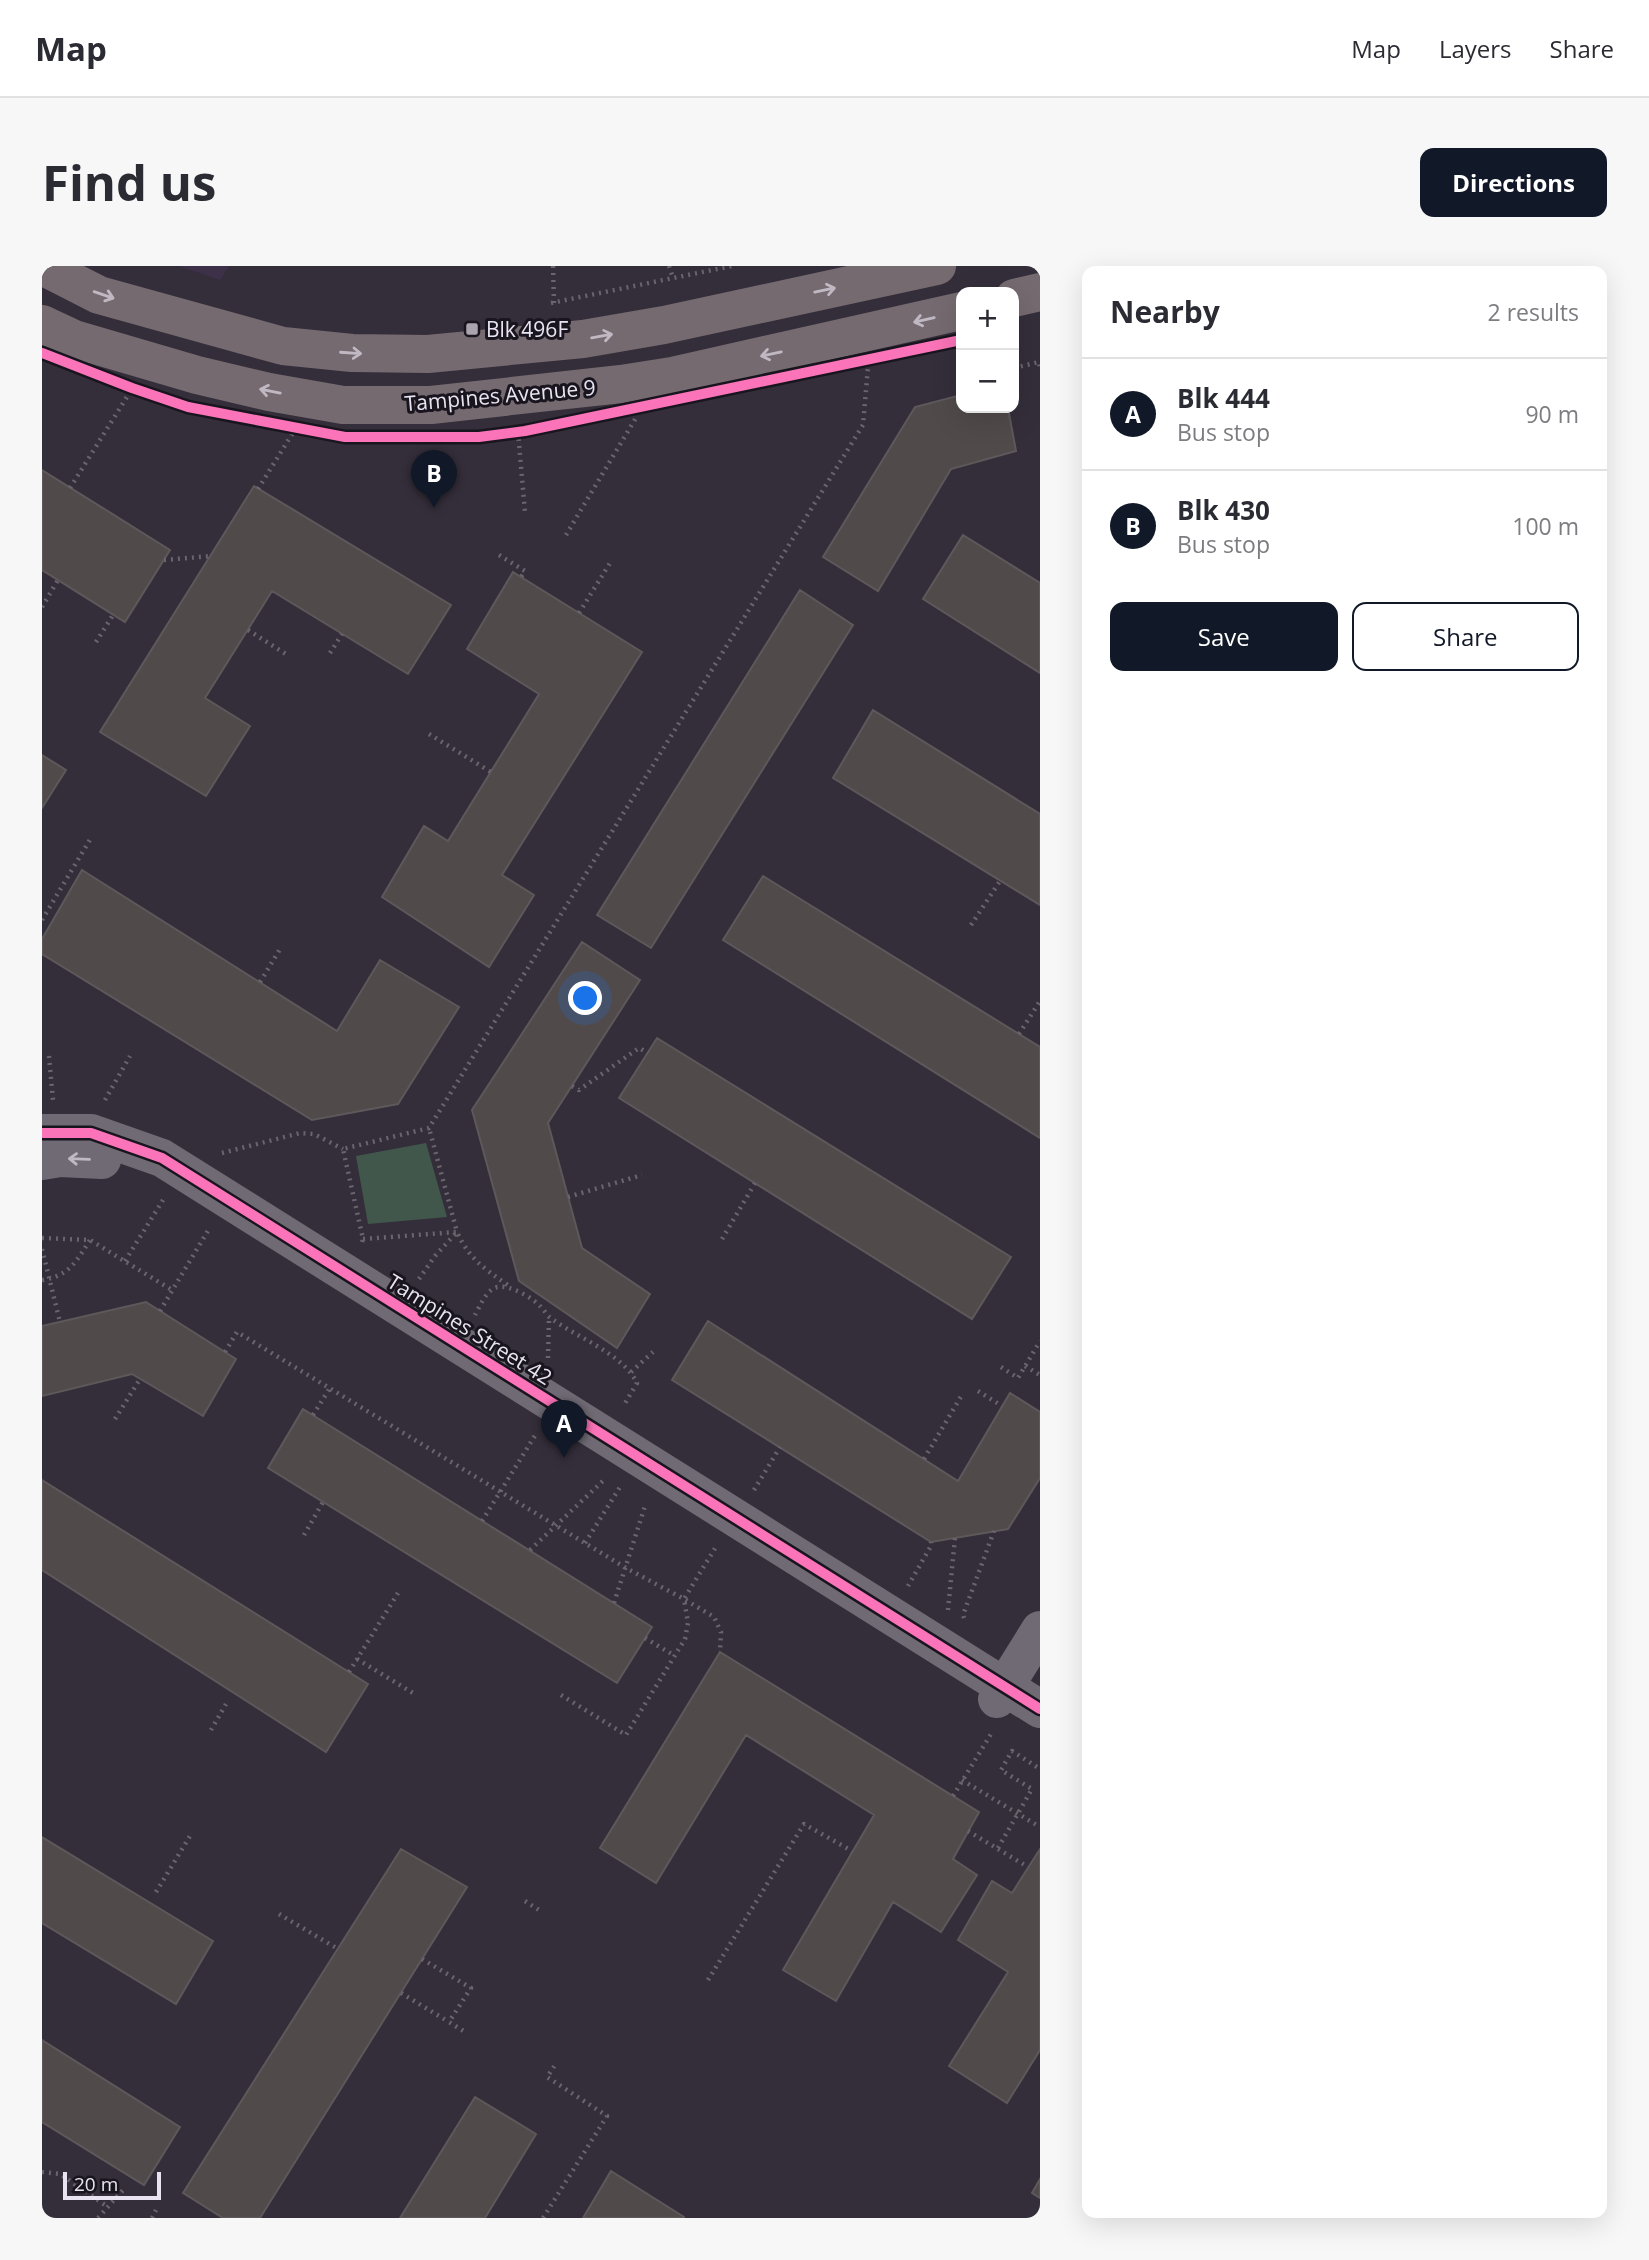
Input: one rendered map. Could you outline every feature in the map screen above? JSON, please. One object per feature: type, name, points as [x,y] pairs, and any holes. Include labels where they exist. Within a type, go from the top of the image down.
[{"type":"main road","points":[[42,266],[99,295],[283,346],[352,353],[428,354],[583,339],[637,330],[937,266]]},
{"type":"main road","points":[[1019,298],[1040,292]]},
{"type":"main road","name":"Tampines Avenue 9","points":[[42,324],[74,340],[197,375],[270,392],[343,405],[431,405],[672,376],[956,312]]},
{"type":"street","name":"Tampines Street 42","points":[[42,1133],[92,1133],[162,1158],[998,1706],[1040,1709]]},
{"type":"street","name":"Tampines Street 42","points":[[42,1161],[60,1158],[103,1160],[121,1164],[168,1184],[219,1213],[998,1706],[1040,1726]]},
{"type":"street","points":[[998,1706],[1040,1630]]},
{"type":"path","points":[[553,266],[554,303]]},
{"type":"path","points":[[669,266],[673,278]]},
{"type":"path","points":[[538,306],[732,266]]},
{"type":"path","points":[[215,1155],[300,1133],[314,1134],[343,1149],[429,1128],[863,425],[863,360]]},
{"type":"path","points":[[1019,367],[1039,362],[1040,368]]},
{"type":"path","points":[[71,488],[138,390],[119,383]]},
{"type":"path","points":[[630,409],[643,406]]},
{"type":"path","points":[[566,535],[643,406]]},
{"type":"path","points":[[283,425],[309,430]]},
{"type":"path","points":[[258,489],[296,428]]},
{"type":"path","points":[[505,433],[521,431],[525,512]]},
{"type":"path","points":[[499,555],[525,571],[521,577]]},
{"type":"path","points":[[164,559],[211,556]]},
{"type":"path","points":[[579,613],[610,563]]},
{"type":"path","points":[[42,607],[58,580]]},
{"type":"path","points":[[96,642],[113,615]]},
{"type":"path","points":[[248,630],[289,656]]},
{"type":"path","points":[[330,653],[342,634]]},
{"type":"path","points":[[429,734],[491,772]]},
{"type":"path","points":[[42,920],[91,838]]},
{"type":"path","points":[[971,925],[1000,881]]},
{"type":"path","points":[[260,982],[280,948]]},
{"type":"path","points":[[1019,1034],[1040,1001]]},
{"type":"path","points":[[572,1086],[579,1090],[639,1048],[648,1053]]},
{"type":"path","points":[[49,1056],[52,1092]]},
{"type":"path","points":[[92,1133],[100,1108],[130,1056]]},
{"type":"path","points":[[429,1128],[457,1231],[465,1250],[511,1288],[540,1305],[549,1317],[604,1351],[631,1372],[637,1383],[621,1412]]},
{"type":"path","points":[[343,1149],[363,1239],[457,1231]]},
{"type":"path","points":[[568,1197],[642,1175]]},
{"type":"path","points":[[722,1239],[755,1183]]},
{"type":"path","points":[[125,1261],[165,1196]]},
{"type":"path","points":[[160,1311],[219,1213]]},
{"type":"path","points":[[417,1283],[435,1256],[457,1231]]},
{"type":"path","points":[[42,1238],[90,1240],[172,1290]]},
{"type":"path","points":[[42,1280],[64,1274],[77,1262],[90,1240]]},
{"type":"path","points":[[42,1249],[60,1322]]},
{"type":"path","points":[[472,1318],[490,1290],[497,1287],[511,1288]]},
{"type":"path","points":[[548,1366],[549,1317]]},
{"type":"path","points":[[225,1352],[237,1332],[585,1544],[714,1617],[721,1632],[720,1652]]},
{"type":"path","points":[[1001,1367],[1018,1378],[1040,1341]]},
{"type":"path","points":[[631,1372],[653,1352]]},
{"type":"path","points":[[1025,1366],[1040,1375]]},
{"type":"path","points":[[115,1419],[140,1379]]},
{"type":"path","points":[[313,1415],[330,1388]]},
{"type":"path","points":[[978,1391],[1002,1406]]},
{"type":"path","points":[[924,1458],[963,1393]]},
{"type":"path","points":[[482,1521],[539,1430]]},
{"type":"path","points":[[751,1493],[780,1447]]},
{"type":"path","points":[[530,1550],[609,1475]]},
{"type":"path","points":[[585,1544],[622,1483]]},
{"type":"path","points":[[614,1603],[647,1499]]},
{"type":"path","points":[[304,1535],[323,1502]]},
{"type":"path","points":[[963,1615],[994,1531]]},
{"type":"path","points":[[948,1611],[955,1538]]},
{"type":"path","points":[[908,1587],[931,1542]]},
{"type":"path","points":[[561,1695],[626,1735],[685,1639],[688,1623],[684,1599],[718,1544]]},
{"type":"path","points":[[349,1672],[398,1593]]},
{"type":"path","points":[[645,1638],[675,1656]]},
{"type":"path","points":[[357,1659],[413,1693]]},
{"type":"path","points":[[211,1730],[226,1704]]},
{"type":"path","points":[[953,1796],[998,1706]]},
{"type":"path","points":[[998,1849],[1032,1789],[1001,1770],[1012,1751],[1040,1769]]},
{"type":"path","points":[[962,1780],[1040,1827]]},
{"type":"path","points":[[708,1980],[804,1824],[852,1851]]},
{"type":"path","points":[[968,1832],[1028,1867]]},
{"type":"path","points":[[156,1892],[190,1836]]},
{"type":"path","points":[[525,1901],[539,1910]]},
{"type":"path","points":[[279,1914],[338,1949]]},
{"type":"path","points":[[422,1959],[471,1988],[449,2022]]},
{"type":"path","points":[[401,1993],[465,2032]]},
{"type":"path","points":[[544,2218],[607,2116],[547,2077],[555,2065]]},
{"type":"path","points":[[42,2172],[60,2175],[108,2207]]},
{"type":"path","points":[[98,2218],[123,2190]]},
{"type":"path","points":[[152,2218],[156,2210]]},
{"type":"shaded area","points":[[179,266],[229,266],[220,280]]},
{"type":"green space","points":[[426,1143],[447,1217],[368,1224],[356,1156]]},
{"type":"building","points":[[956,396],[956,413],[1009,413],[1016,451],[951,469],[878,591],[823,557],[915,407]]},
{"type":"building","points":[[42,470],[170,550],[125,622],[42,570]]},
{"type":"building","points":[[254,486],[451,605],[408,674],[272,591],[205,698],[250,726],[206,796],[100,732]]},
{"type":"building","points":[[963,535],[1040,583],[1040,673],[923,599]]},
{"type":"building","points":[[513,572],[642,652],[502,875],[534,895],[489,967],[382,897],[424,826],[448,841],[539,694],[467,649]]},
{"type":"building","points":[[800,590],[853,625],[651,948],[597,915]]},
{"type":"building","points":[[873,710],[1040,814],[1040,905],[833,778]]},
{"type":"building","points":[[42,755],[66,770],[42,808]]},
{"type":"building","points":[[82,870],[337,1031],[380,960],[459,1007],[398,1104],[312,1120],[42,954],[42,939]]},
{"type":"building","points":[[763,876],[1040,1047],[1040,1138],[723,940]]},
{"type":"building","points":[[582,942],[640,980],[548,1123],[582,1248],[650,1294],[617,1348],[519,1281],[472,1110]]},
{"type":"building","points":[[657,1038],[1011,1257],[972,1319],[619,1098]]},
{"type":"building","points":[[146,1302],[236,1359],[203,1416],[132,1374],[42,1396],[42,1326]]},
{"type":"building","points":[[708,1321],[958,1481],[1010,1393],[1040,1412],[1040,1478],[1008,1529],[931,1542],[672,1380]]},
{"type":"building","points":[[303,1409],[652,1627],[617,1683],[268,1468]]},
{"type":"building","points":[[42,1480],[368,1684],[326,1752],[42,1570]]},
{"type":"building","points":[[720,1652],[979,1812],[953,1859],[977,1875],[941,1932],[893,1902],[836,2001],[783,1970],[874,1815],[746,1735],[656,1883],[600,1848]]},
{"type":"building","points":[[42,1837],[213,1941],[176,2004],[42,1923]]},
{"type":"building","points":[[401,1849],[467,1887],[260,2218],[223,2218],[183,2193]]},
{"type":"building","points":[[1040,1849],[1040,2050],[1007,2103],[949,2066],[1008,1972],[958,1940],[992,1881],[1012,1893]]},
{"type":"building","points":[[42,2040],[180,2127],[144,2185],[42,2122]]},
{"type":"building","points":[[475,2097],[536,2134],[485,2218],[400,2218]]},
{"type":"building","points":[[611,2171],[684,2217],[684,2218],[583,2218]]},
{"type":"building","points":[[1040,2179],[1040,2198],[1032,2193]]},
{"type":"cycle path","points":[[42,353],[188,407],[345,437],[479,437],[525,431],[956,341]]},
{"type":"cycle path","points":[[42,1133],[91,1133],[162,1158],[1040,1709]]},
{"type":"place","name":"Blk 496F","points":[[472,329]]},
{"type":"place","name":"Blk 430","points":[[434,508]]},
{"type":"place","name":"Blk 444","points":[[564,1458]]}]
